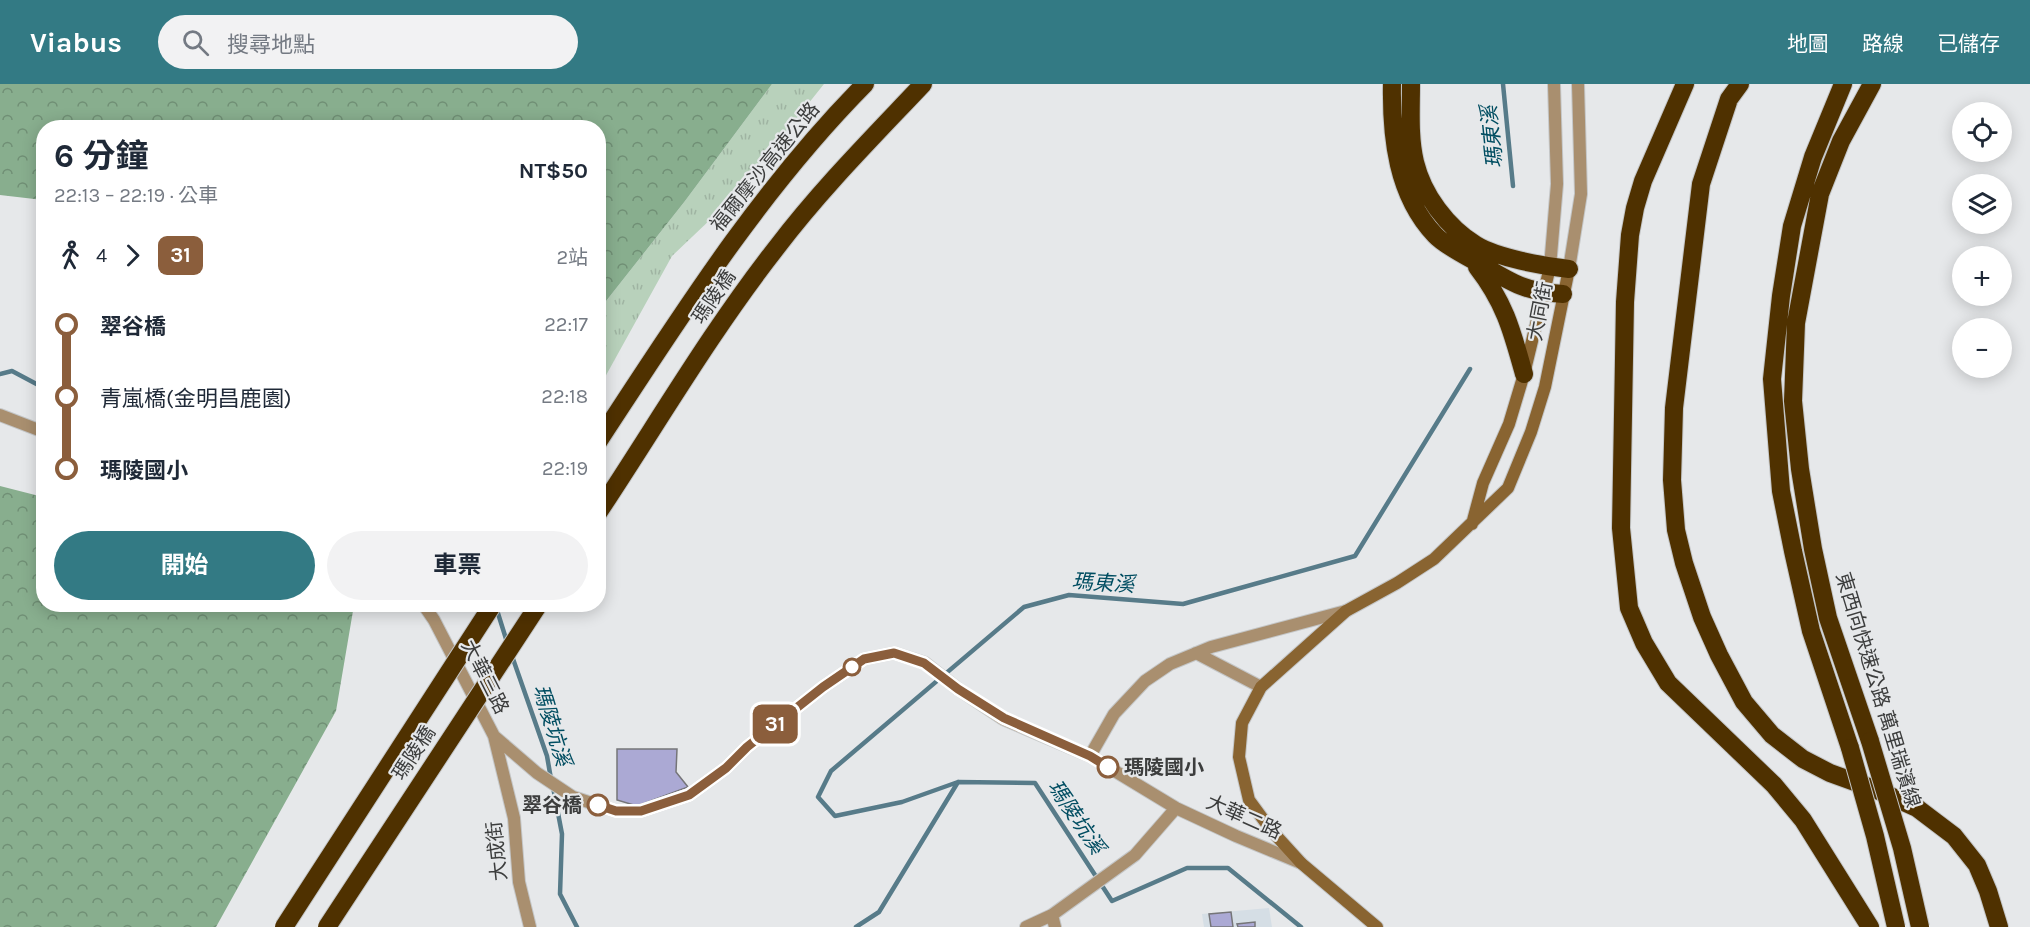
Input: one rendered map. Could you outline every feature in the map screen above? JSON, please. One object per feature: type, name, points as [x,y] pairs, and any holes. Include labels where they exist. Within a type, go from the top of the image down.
[{"type":"highway","name":"福爾摩沙高速公路","points":[[704,280],[795,161],[865,84]]},
{"type":"highway","name":"瑪陵橋","points":[[606,501],[736,302],[777,247],[826,188],[923,84]]},
{"type":"highway","points":[[1392,84],[1395,149],[1406,191],[1436,237],[1526,289],[1563,294]]},
{"type":"highway","points":[[1411,84],[1412,140],[1415,163],[1435,207],[1451,225],[1477,245],[1506,256],[1550,267],[1569,269]]},
{"type":"highway","points":[[1685,84],[1642,181],[1630,235],[1625,302],[1621,528],[1629,608],[1644,643],[1668,683],[1774,785],[1803,820],[1870,927]]},
{"type":"highway","points":[[1740,84],[1729,99],[1701,184],[1677,384],[1672,480],[1676,530],[1684,563],[1702,617],[1719,654],[1744,702],[1772,735],[1803,759],[1830,773],[1917,808],[1954,836],[1977,865],[1988,891],[1998,927]]},
{"type":"highway","points":[[1843,84],[1812,157],[1792,226],[1781,296],[1772,379],[1781,491],[1811,631],[1850,748],[1875,836],[1896,927]]},
{"type":"highway","name":"東西向快速公路 萬里瑞濱線","points":[[1872,84],[1841,141],[1820,194],[1796,323],[1793,401],[1800,469],[1828,618],[1870,741],[1899,837],[1920,927]]},
{"type":"highway","points":[[1470,258],[1491,285],[1510,323],[1524,375]]},
{"type":"highway","name":"瑪陵橋","points":[[606,430],[704,280]]},
{"type":"highway","name":"瑪陵橋","points":[[284,927],[488,612]]},
{"type":"highway","name":"瑪陵橋","points":[[327,927],[533,612]]},
{"type":"street","name":"大同街","points":[[1472,524],[1482,483],[1509,424],[1524,375],[1550,267],[1557,184],[1554,84]]},
{"type":"street","name":"大同街","points":[[1261,687],[1346,611],[1397,583],[1434,559],[1508,488],[1531,432],[1545,387],[1569,269],[1581,194],[1578,84]]},
{"type":"street","points":[[0,415],[36,429]]},
{"type":"street","points":[[1090,756],[1114,714],[1146,681],[1170,664],[1211,647],[1346,611]]},
{"type":"street","name":"大華三路","points":[[428,612],[494,736]]},
{"type":"street","name":"大華二路","points":[[494,736],[537,773],[573,797],[616,811],[641,811],[689,795],[726,768],[747,747],[823,687],[864,659],[894,653],[924,663],[958,689],[1004,718],[1090,756],[1176,808],[1301,863],[1377,927]]},
{"type":"street","points":[[1196,653],[1261,687],[1242,723],[1239,757],[1249,800],[1270,830],[1301,863]]},
{"type":"street","name":"大成街","points":[[494,736],[514,818],[519,882],[530,927]]},
{"type":"street","points":[[1026,927],[1054,921],[1080,895],[1135,855],[1176,808]]},
{"type":"shaded area","points":[[1269,908],[1272,927],[1204,927],[1202,914]]},
{"type":"green space","points":[[0,84],[772,84],[685,201],[606,301],[606,120],[36,120],[36,199],[0,195]]},
{"type":"green space","points":[[772,84],[824,84],[734,197],[672,256],[606,375],[606,301],[685,201]]},
{"type":"green space","points":[[0,486],[36,495],[36,612],[353,612],[336,711],[216,927],[0,927]]},
{"type":"building","points":[[617,749],[677,749],[676,772],[688,787],[637,806],[617,800]]},
{"type":"building","points":[[1231,912],[1233,927],[1211,927],[1209,914]]},
{"type":"building","points":[[1255,922],[1255,927],[1238,927],[1237,924]]},
{"type":"waterway","name":"瑪東溪","points":[[1503,84],[1513,186]]},
{"type":"waterway","name":"瑪東溪","points":[[958,782],[902,802],[835,816],[818,797],[831,771],[1024,607],[1069,595],[1183,604],[1355,556],[1470,369]]},
{"type":"waterway","name":"瑪陵坑溪","points":[[0,374],[12,371],[36,384]]},
{"type":"waterway","name":"瑪陵坑溪","points":[[498,612],[507,642]]},
{"type":"waterway","name":"瑪陵坑溪","points":[[512,656],[547,756],[551,779]]},
{"type":"waterway","name":"瑪陵坑溪","points":[[856,927],[879,912],[958,782],[1035,783],[1112,901],[1187,868],[1228,868],[1301,927]]},
{"type":"waterway","name":"瑪陵坑溪","points":[[553,787],[562,834],[560,894],[577,927]]},
{"type":"bus line","name":"31","points":[[598,805],[616,811],[641,811],[689,795],[726,768],[747,747],[823,687],[864,659],[894,653],[924,663],[958,689],[1004,718],[1090,756],[1108,767]]},
{"type":"place","name":"瑪陵國小","points":[[1108,767]]},
{"type":"place","name":"翠谷橋","points":[[598,805]]}]
